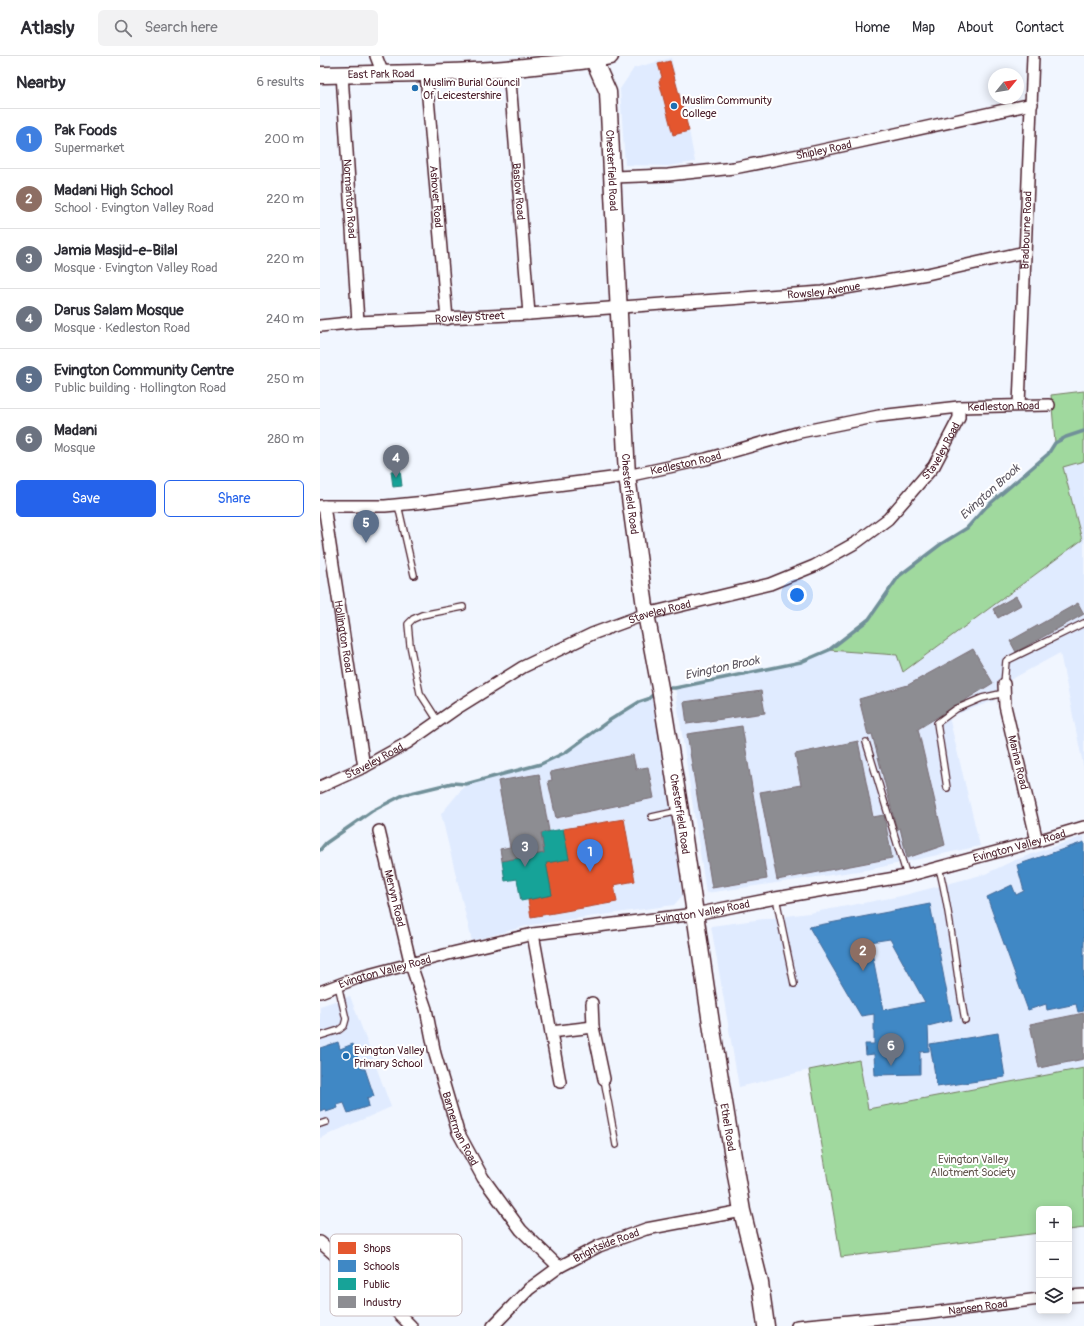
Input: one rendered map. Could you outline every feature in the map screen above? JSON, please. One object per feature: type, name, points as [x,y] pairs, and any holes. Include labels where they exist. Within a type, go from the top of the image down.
[{"type":"street","points":[[376,56],[383,74]]},
{"type":"street","name":"East Park Road","points":[[320,74],[426,74],[508,69],[610,56]]},
{"type":"street","name":"Bradbourne Road","points":[[1019,405],[1033,56]]},
{"type":"street","name":"Chesterfield Road","points":[[593,58],[608,92],[627,476],[646,614],[660,688],[696,920]]},
{"type":"street","name":"Baslow Road","points":[[508,69],[529,314]]},
{"type":"street","name":"Normanton Road","points":[[342,74],[358,322]]},
{"type":"street","name":"Ashover Road","points":[[426,74],[447,319]]},
{"type":"street","name":"Shipley Road","points":[[612,177],[668,175],[734,168],[1032,104]]},
{"type":"street","name":"Rowsley Avenue","points":[[619,306],[822,292],[927,274],[1025,252]]},
{"type":"street","name":"Rowsley Street","points":[[320,326],[358,322],[529,314],[619,306]]},
{"type":"street","name":"Kedleston Road","points":[[322,506],[398,505],[627,476],[706,459],[807,430],[879,416],[959,407],[1049,405]]},
{"type":"street","name":"Staveley Road","points":[[320,787],[364,767],[407,743],[494,685],[523,668],[592,634],[646,614],[770,584],[814,566],[857,542],[888,518],[934,466],[959,418],[959,407]]},
{"type":"street","name":"Hollington Road","points":[[322,506],[364,767]]},
{"type":"street","name":"Marina Road","points":[[1004,688],[1004,706],[1037,841]]},
{"type":"street","name":"Evington Valley Road","points":[[320,992],[357,978],[452,953],[533,934],[696,920],[776,898],[907,876],[1084,827]]},
{"type":"street","name":"Mervyn Road","points":[[379,831],[411,965]]},
{"type":"street","name":"Ethel Road","points":[[696,920],[712,1030],[742,1211],[760,1283],[766,1326]]},
{"type":"street","points":[[533,934],[560,1082]]},
{"type":"street","name":"Bannerman Road","points":[[411,965],[426,1009],[435,1054],[458,1132],[483,1178],[521,1230],[559,1266]]},
{"type":"street","points":[[592,1002],[593,1027],[604,1080]]},
{"type":"street","points":[[551,1032],[593,1027]]},
{"type":"street","name":"Brightside Road","points":[[493,1326],[529,1289],[559,1266],[599,1246],[646,1229],[742,1211]]},
{"type":"street","points":[[320,1242],[330,1251]]},
{"type":"street","points":[[1072,1296],[1084,1295]]},
{"type":"street","name":"Nansen Road","points":[[797,1326],[923,1314],[1036,1299]]},
{"type":"street","points":[[401,1316],[411,1326]]},
{"type":"lane","points":[[398,505],[414,575]]},
{"type":"lane","points":[[438,721],[420,693],[410,644],[408,624],[413,619],[422,615],[463,607]]},
{"type":"lane","points":[[947,788],[937,724],[956,709],[1004,688],[1006,661],[1084,623]]},
{"type":"lane","points":[[866,742],[907,876]]},
{"type":"lane","points":[[652,817],[680,811]]},
{"type":"lane","points":[[939,868],[951,926],[964,1020]]},
{"type":"lane","points":[[776,898],[794,984]]},
{"type":"lane","points":[[320,1036],[338,1030],[344,1026],[346,1019],[338,985]]},
{"type":"lane","points":[[604,1080],[616,1146]]},
{"type":"lane","points":[[320,1124],[326,1122]]},
{"type":"shaded area","points":[[671,58],[695,162],[668,166],[625,165],[620,89],[634,68]]},
{"type":"shaded area","points":[[1084,461],[1084,769],[1060,653],[1001,685],[993,701],[949,717],[980,846],[872,869],[706,893],[675,688],[801,662],[829,650],[898,655],[904,672],[1082,540],[1063,466]]},
{"type":"shaded area","points":[[655,698],[671,800],[682,896],[674,905],[530,925],[472,941],[441,814],[466,784],[541,764],[566,752],[610,720],[639,702]]},
{"type":"shaded area","points":[[1084,836],[1084,1068],[868,1109],[859,1060],[809,1070],[739,1087],[711,926],[809,913],[901,896],[985,874],[1015,860]]},
{"type":"shaded area","name":"Evington Valley Primary School","points":[[350,996],[391,1107],[320,1138],[320,1006]]},
{"type":"green space","points":[[1084,391],[1084,461],[1063,467],[1082,540],[903,672],[897,655],[829,650],[869,619],[899,576],[941,544],[967,528],[985,508],[1048,454],[1055,443],[1051,395]]},
{"type":"green space","name":"Evington Valley Allotment Society","points":[[859,1060],[868,1109],[1084,1068],[1084,1228],[1072,1230],[1072,1206],[1036,1206],[1036,1233],[841,1257],[809,1070]]},
{"type":"building: Shops","name":"Muslim Community College","points":[[670,61],[689,131],[673,135],[659,81],[662,77],[658,64]]},
{"type":"building: Shops","points":[[624,819],[635,881],[614,885],[617,902],[531,917],[528,900],[552,895],[546,863],[569,859],[563,829]]},
{"type":"building: Schools","points":[[1084,842],[1084,1011],[1078,1012],[1076,1004],[1047,1010],[1046,1004],[1028,1010],[987,897],[1012,885],[1016,895],[1024,891],[1017,865]]},
{"type":"building: Schools","points":[[930,904],[952,1020],[928,1026],[929,1051],[920,1052],[920,1074],[875,1075],[874,1054],[866,1055],[865,1044],[874,1044],[874,1014],[861,1016],[809,927]],"holes":[[[890,939],[925,1002],[883,1010],[870,942]]]},
{"type":"building: Schools","points":[[998,1033],[1005,1077],[937,1087],[930,1044]]},
{"type":"building: Schools","points":[[338,1042],[340,1049],[353,1044],[362,1069],[365,1069],[374,1096],[367,1098],[369,1106],[348,1113],[344,1103],[337,1105],[338,1108],[326,1112],[325,1109],[320,1111],[320,1048]]},
{"type":"building: Public","points":[[400,470],[402,486],[393,487],[391,471]]},
{"type":"building: Public","points":[[563,829],[569,859],[546,863],[552,895],[521,901],[517,879],[505,881],[502,861],[544,853],[541,833]]},
{"type":"building: Industry","points":[[1016,596],[1021,605],[998,618],[993,609]]},
{"type":"building: Industry","points":[[1078,603],[1084,614],[1016,652],[1010,641]]},
{"type":"building: Industry","points":[[973,649],[993,683],[918,729],[945,845],[907,858],[900,828],[897,830],[872,734],[868,735],[859,699],[908,685]]},
{"type":"building: Industry","points":[[761,691],[765,713],[687,724],[684,702]]},
{"type":"building: Industry","points":[[742,726],[767,879],[712,888],[687,734]]},
{"type":"building: Industry","points":[[858,741],[873,817],[884,815],[892,858],[777,880],[760,792],[801,785],[795,754]]},
{"type":"building: Industry","points":[[633,755],[636,769],[648,767],[654,798],[556,818],[548,781],[552,780],[550,772]]},
{"type":"building: Industry","points":[[539,774],[549,831],[541,833],[544,853],[502,861],[500,849],[510,847],[498,781]]},
{"type":"building: Industry","points":[[1084,1013],[1084,1059],[1039,1068],[1030,1024]]},
{"type":"waterway","name":"Evington Brook","points":[[665,688],[675,688],[801,662],[829,650],[869,619],[899,576],[941,544],[967,528],[985,508],[1048,454],[1055,443],[1066,437],[1084,431]]},
{"type":"waterway","name":"Evington Brook","points":[[320,850],[326,843],[372,811],[403,795],[452,783],[466,784],[541,764],[566,752],[610,720],[639,702],[648,699],[656,692]]},
{"type":"place","name":"Muslim Burial Council Of Leicestershire","points":[[415,88]]},
{"type":"place","name":"Muslim Community College","points":[[674,106]]},
{"type":"place","name":"Darus Salam Mosque","points":[[396,478]]},
{"type":"place","name":"Evington Community Centre","points":[[366,543]]},
{"type":"place","name":"Jamia Masjid-e-Bilal","points":[[525,867]]},
{"type":"place","name":"Pak Foods","points":[[590,872]]},
{"type":"place","name":"Madani High School","points":[[863,971]]},
{"type":"place","name":"Evington Valley Primary School","points":[[346,1056]]},
{"type":"place","name":"Madani","points":[[891,1066]]}]
